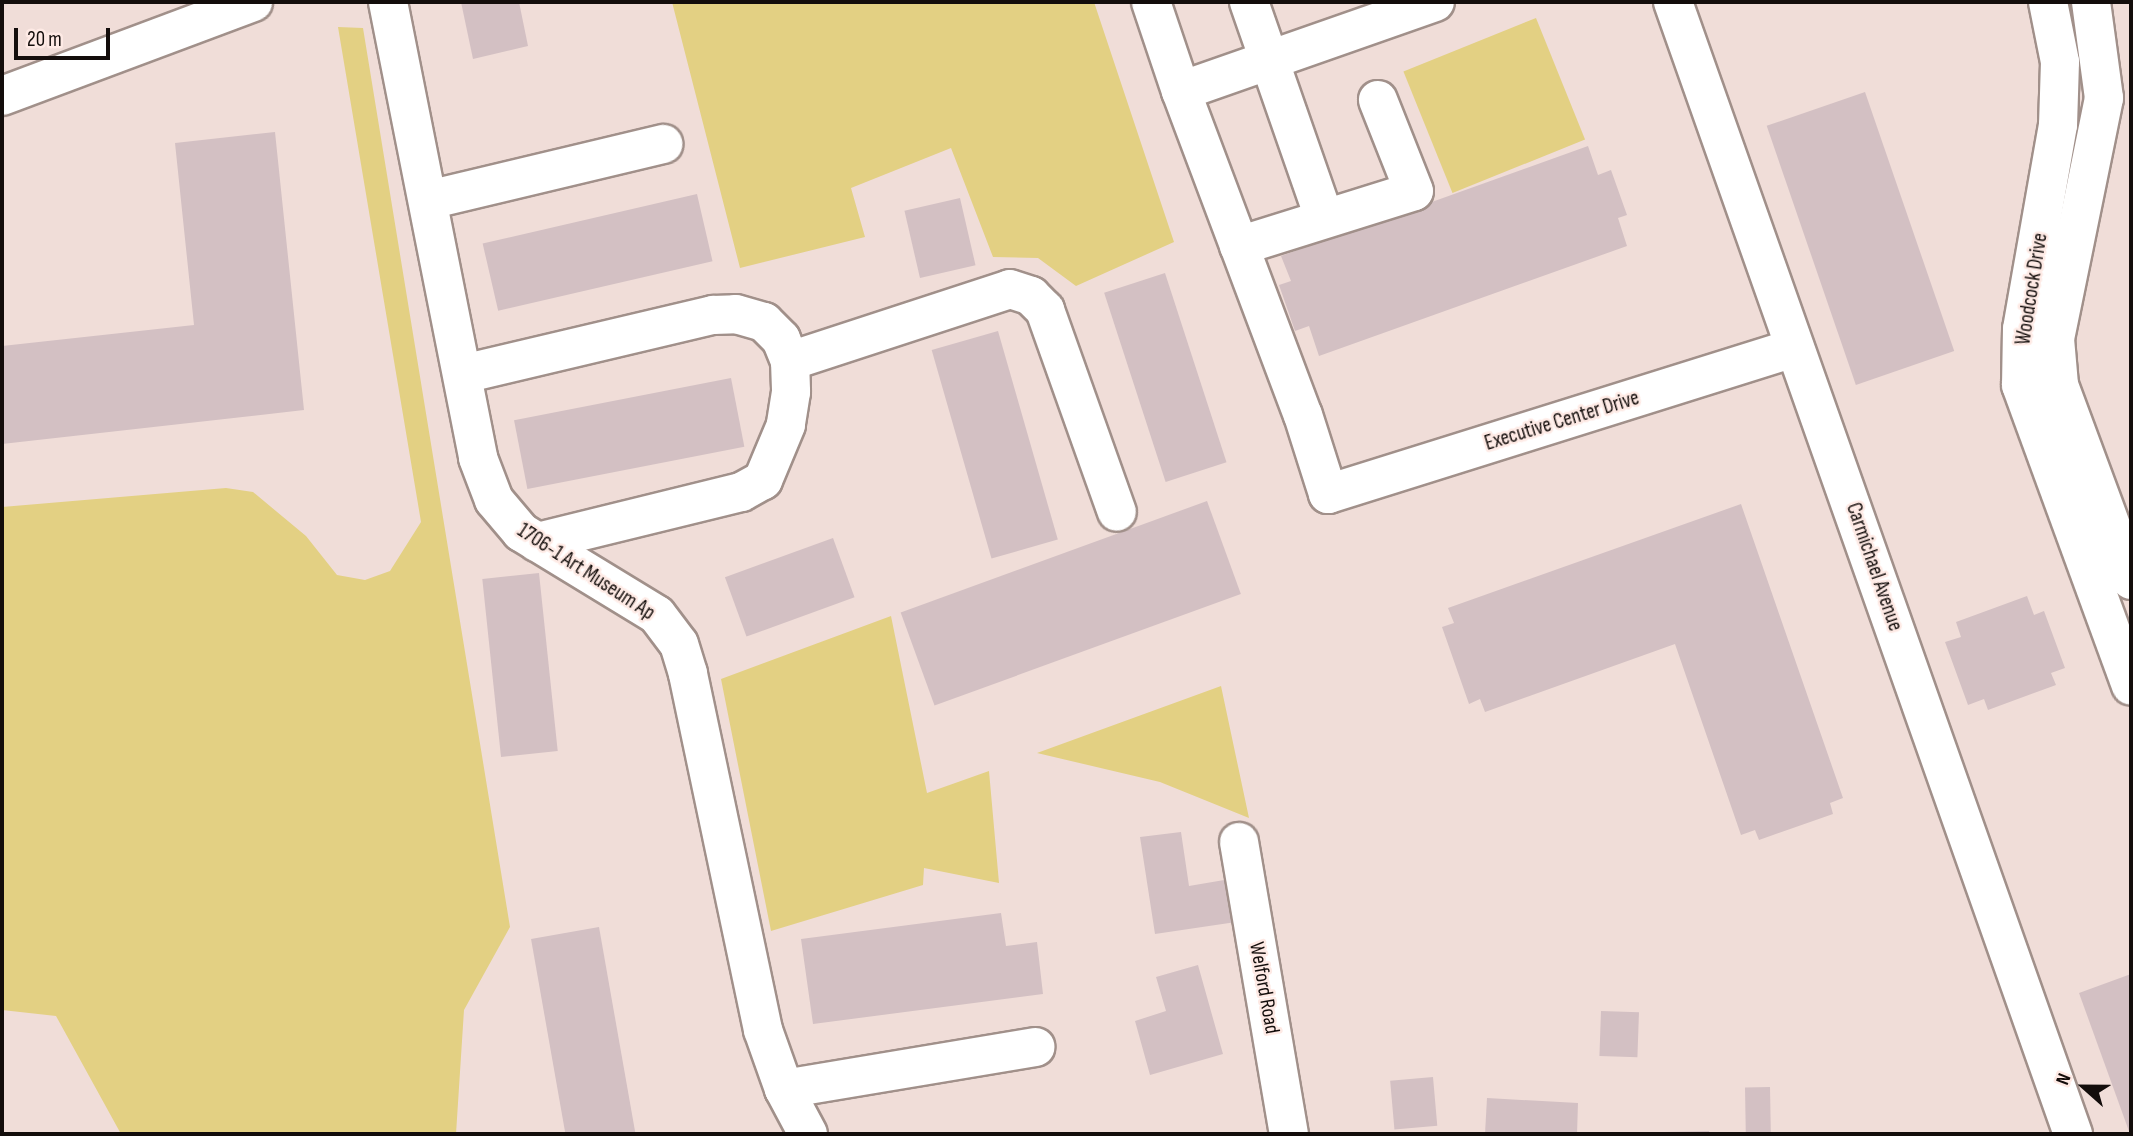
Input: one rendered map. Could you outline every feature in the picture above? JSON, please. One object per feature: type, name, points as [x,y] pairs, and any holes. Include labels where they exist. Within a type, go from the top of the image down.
[{"type":"street","points":[[2,96],[253,2]]},
{"type":"street","name":"1706-1 Art Museum Ap","points":[[388,2],[478,458],[494,500],[521,532],[657,615],[679,644],[688,674],[763,1030],[784,1089],[808,1134]]},
{"type":"street","points":[[1151,2],[1239,246],[1324,217],[1414,191],[1378,100]]},
{"type":"street","points":[[1249,2],[1324,217]]},
{"type":"street","points":[[1181,91],[1435,2]]},
{"type":"street","name":"Carmichael Avenue","points":[[1672,2],[2073,1134]]},
{"type":"street","name":"Woodcock Drive","points":[[2048,2],[2060,62],[2058,125],[2022,329],[2021,385],[2131,685]]},
{"type":"street","name":"Woodcock Drive","points":[[2091,2],[2104,99],[2056,339],[2059,385],[2131,580]]},
{"type":"street","points":[[428,200],[663,144]]},
{"type":"street","name":"Executive Center Drive","points":[[1239,246],[1303,415],[1328,494],[1796,348]]},
{"type":"street","points":[[790,361],[1010,289],[1031,296],[1045,310],[1117,512]]},
{"type":"street","points":[[463,373],[713,315],[736,314],[764,322],[781,339],[790,361],[791,392],[786,425],[763,480],[741,492],[537,542]]},
{"type":"street","name":"Welford Road","points":[[1239,842],[1289,1134]]},
{"type":"street","points":[[784,1089],[1036,1046]]},
{"type":"shaded area","points":[[672,2],[1094,2],[1174,242],[1076,286],[1038,258],[993,257],[951,148],[851,188],[865,237],[740,268]]},
{"type":"shaded area","points":[[1536,18],[1585,139],[1452,193],[1403,72]]},
{"type":"shaded area","points":[[338,27],[363,28],[510,927],[464,1010],[456,1134],[121,1134],[56,1016],[2,1010],[2,507],[226,488],[253,492],[306,536],[337,575],[365,580],[390,571],[421,522]]},
{"type":"shaded area","points":[[891,616],[927,793],[989,771],[999,883],[924,868],[923,885],[771,931],[721,679]]},
{"type":"shaded area","points":[[1221,686],[1249,818],[1160,782],[1037,753]]},
{"type":"building","points":[[461,2],[519,2],[528,46],[473,59]]},
{"type":"building","points":[[1865,92],[1954,351],[1856,385],[1767,126]]},
{"type":"building","points":[[275,132],[304,410],[2,444],[2,346],[194,325],[175,143]]},
{"type":"building","points":[[1588,146],[1598,175],[1611,170],[1627,215],[1618,218],[1627,246],[1319,356],[1309,326],[1295,331],[1279,285],[1291,281],[1281,256]]},
{"type":"building","points":[[697,194],[713,261],[498,311],[483,243]]},
{"type":"building","points":[[960,198],[976,265],[920,278],[904,211]]},
{"type":"building","points":[[1165,273],[1226,462],[1166,482],[1104,293]]},
{"type":"building","points":[[998,331],[1058,540],[991,559],[932,350]]},
{"type":"building","points":[[731,378],[744,447],[527,489],[514,420]]},
{"type":"building","points":[[1207,501],[1241,594],[935,706],[901,612]]},
{"type":"building","points":[[1741,504],[1843,798],[1830,803],[1833,814],[1759,840],[1755,830],[1741,835],[1675,644],[1485,712],[1480,699],[1469,704],[1442,627],[1454,623],[1448,608]]},
{"type":"building","points":[[833,538],[855,597],[746,637],[725,577]]},
{"type":"building","points":[[539,573],[558,751],[501,757],[482,579]]},
{"type":"building","points":[[2027,596],[2034,615],[2044,611],[2065,668],[2051,673],[2056,685],[1988,710],[1984,699],[1968,705],[1945,642],[1961,637],[1956,622]]},
{"type":"building","points":[[1181,832],[1189,886],[1230,879],[1236,922],[1155,934],[1140,837]]},
{"type":"building","points":[[1001,913],[1006,946],[1037,942],[1043,994],[813,1024],[801,939]]},
{"type":"building","points":[[599,927],[635,1134],[565,1134],[531,939]]},
{"type":"building","points":[[1198,965],[1223,1054],[1150,1075],[1135,1021],[1166,1011],[1156,977]]},
{"type":"building","points":[[2131,974],[2131,1134],[2130,1134],[2079,993]]},
{"type":"building","points":[[1601,1011],[1639,1012],[1637,1057],[1599,1056]]},
{"type":"building","points":[[1433,1077],[1437,1126],[1394,1130],[1390,1081]]},
{"type":"building","points":[[1745,1087],[1770,1087],[1771,1134],[1746,1134]]},
{"type":"building","points":[[1487,1098],[1578,1103],[1577,1134],[1485,1134]]},
{"type":"building","points":[[1709,1131],[1710,1134],[1664,1134],[1664,1132]]}]
